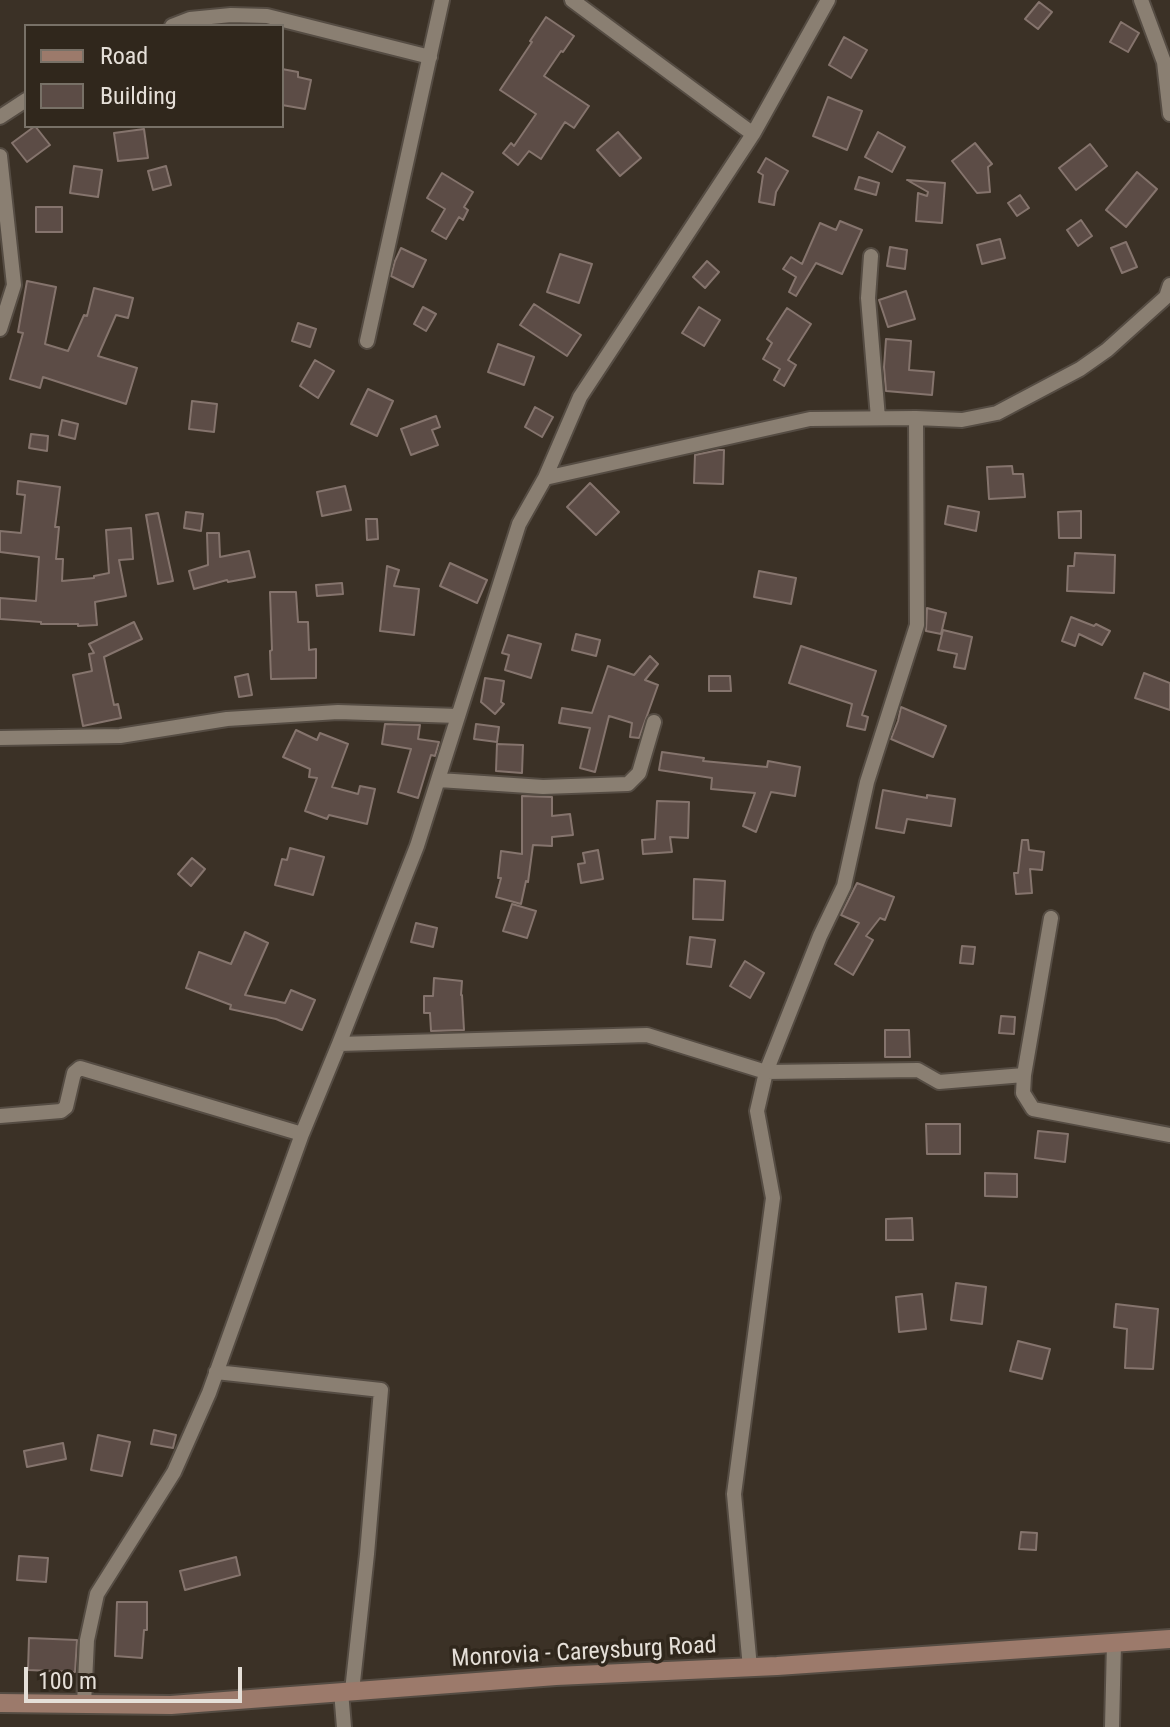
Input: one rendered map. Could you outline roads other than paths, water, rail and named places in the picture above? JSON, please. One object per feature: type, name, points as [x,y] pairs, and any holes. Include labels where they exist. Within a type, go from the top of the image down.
[{"type":"main road","name":"Monrovia - Careysburg Road","points":[[0,1703],[171,1705],[556,1676],[750,1668],[1170,1639]]},
{"type":"street","points":[[367,341],[442,0]]},
{"type":"street","points":[[572,0],[753,134]]},
{"type":"street","points":[[84,1704],[87,1640],[97,1594],[174,1472],[216,1372],[302,1134],[417,846],[519,524],[545,478],[580,397],[753,134],[828,0]]},
{"type":"street","points":[[1141,0],[1164,62],[1170,114]]},
{"type":"street","points":[[177,24],[190,19],[231,15],[267,16],[430,57]]},
{"type":"street","points":[[0,117],[24,101]]},
{"type":"street","points":[[0,156],[14,285],[0,329]]},
{"type":"street","points":[[871,256],[868,298],[878,418]]},
{"type":"street","points":[[545,478],[810,419],[962,420],[997,413],[1080,369],[1107,350],[1166,297],[1170,285]]},
{"type":"street","points":[[750,1668],[734,1494],[773,1198],[757,1111],[766,1072],[820,936],[844,886],[867,782],[917,625],[916,418]]},
{"type":"street","points":[[0,738],[120,736],[227,719],[338,712],[458,716]]},
{"type":"street","points":[[439,780],[543,787],[628,784],[639,773],[654,722]]},
{"type":"street","points":[[1051,918],[1023,1093],[1033,1109],[1170,1135]]},
{"type":"street","points":[[339,1044],[647,1035],[766,1072],[918,1070],[939,1082],[1024,1075]]},
{"type":"street","points":[[0,1116],[61,1111],[66,1107],[74,1073],[80,1068],[302,1134]]},
{"type":"street","points":[[216,1372],[381,1390],[367,1554],[346,1691],[344,1727]]},
{"type":"street","points":[[1112,1727],[1114,1643]]}]
